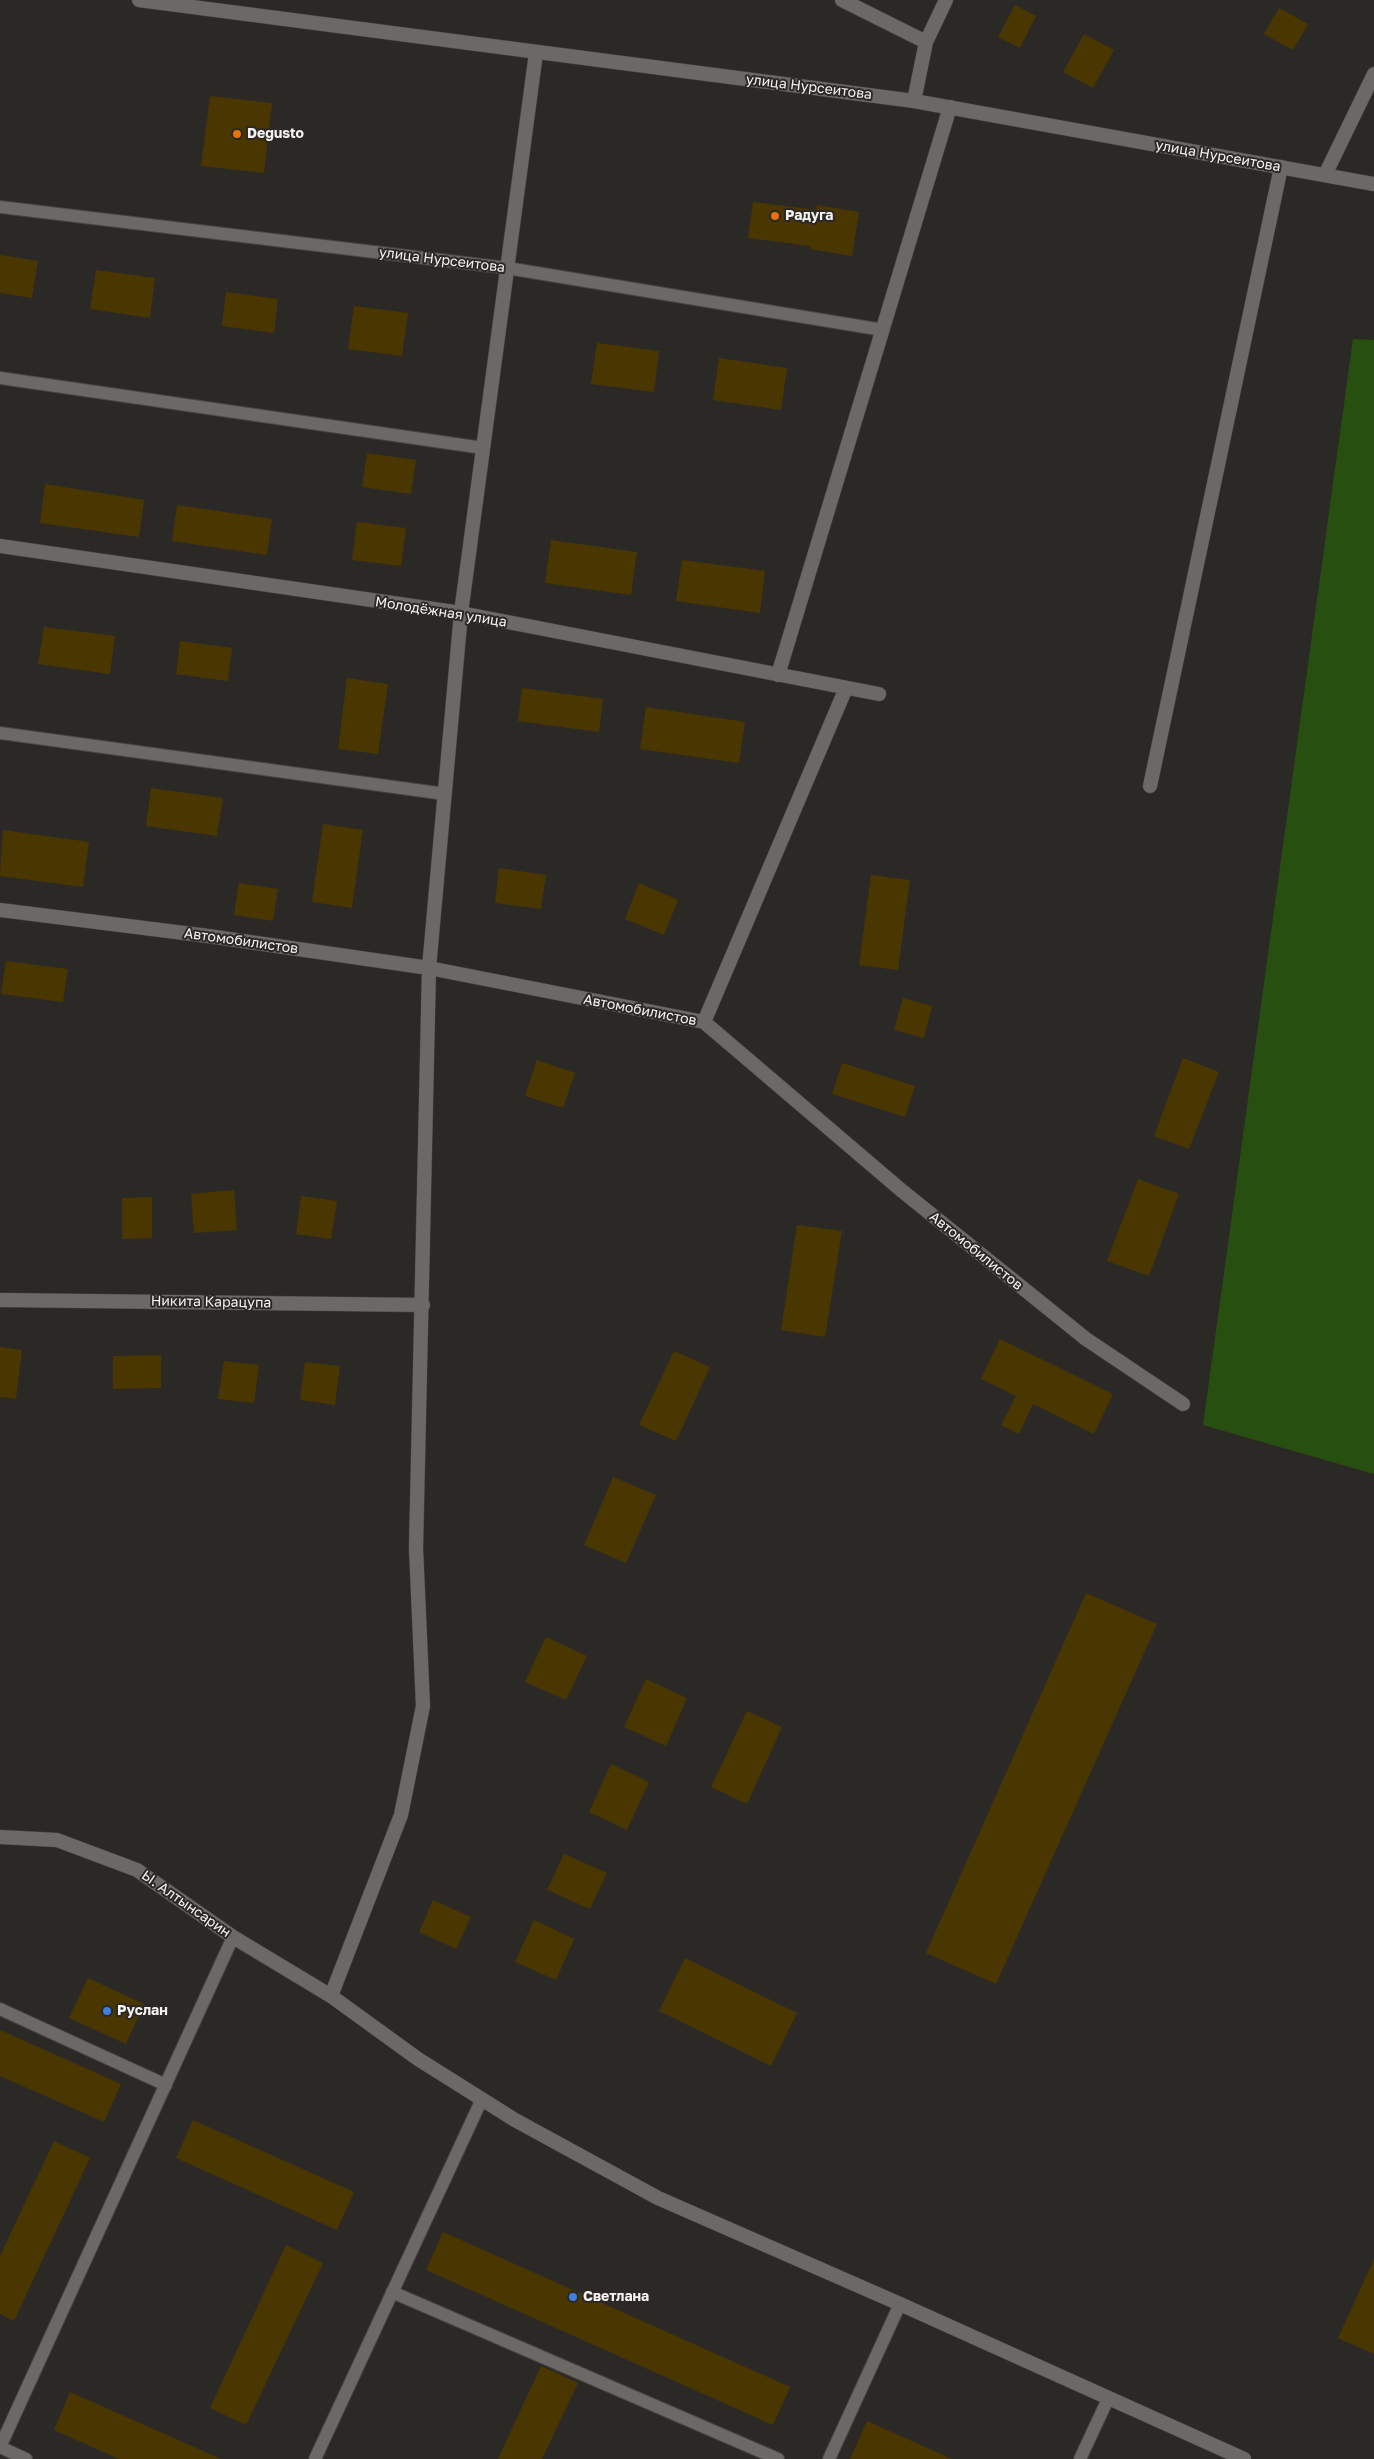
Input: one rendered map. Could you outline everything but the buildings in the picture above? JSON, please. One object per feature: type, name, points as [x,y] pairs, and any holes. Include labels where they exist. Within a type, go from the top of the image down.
[{"type":"street","name":"улица Нурсеитова","points":[[140,0],[914,101],[1374,184]]},
{"type":"street","points":[[842,0],[926,42]]},
{"type":"street","points":[[914,101],[926,42],[946,0]]},
{"type":"street","points":[[331,1996],[401,1815],[423,1706],[416,1548],[423,1305],[429,968],[461,613],[536,53]]},
{"type":"street","points":[[1325,175],[1374,74]]},
{"type":"street","points":[[778,675],[950,107]]},
{"type":"street","points":[[1150,786],[1281,167]]},
{"type":"street","name":"Молодёжная улица","points":[[0,546],[461,613],[879,694]]},
{"type":"street","points":[[704,1022],[846,688]]},
{"type":"street","name":"Автомобилистов","points":[[0,910],[208,936],[429,968],[704,1022],[901,1190],[1086,1339],[1183,1404]]},
{"type":"street","name":"Никита Карацупа","points":[[0,1300],[423,1305]]},
{"type":"street","name":"Ы. Алтынсарин","points":[[0,1837],[57,1840],[137,1870],[233,1937],[331,1996],[418,2059],[515,2120],[658,2198],[900,2304],[1244,2459]]},
{"type":"lane","name":"улица Нурсеитова","points":[[0,207],[507,268],[882,330]]},
{"type":"lane","points":[[0,378],[483,448]]},
{"type":"lane","points":[[0,733],[445,794]]},
{"type":"lane","points":[[26,2459],[0,2447],[233,1937]]},
{"type":"lane","points":[[0,2009],[166,2085]]},
{"type":"lane","points":[[315,2459],[482,2099]]},
{"type":"lane","points":[[392,2292],[778,2459]]},
{"type":"lane","points":[[829,2459],[900,2304]]},
{"type":"lane","points":[[1080,2459],[1108,2399]]},
{"type":"green space","points":[[1353,339],[1374,340],[1374,1474],[1203,1425]]},
{"type":"place","name":"Degusto","points":[[237,134]]},
{"type":"place","name":"Радуга","points":[[775,216]]},
{"type":"place","name":"Руслан","points":[[107,2011]]},
{"type":"place","name":"Светлана","points":[[573,2297]]}]
